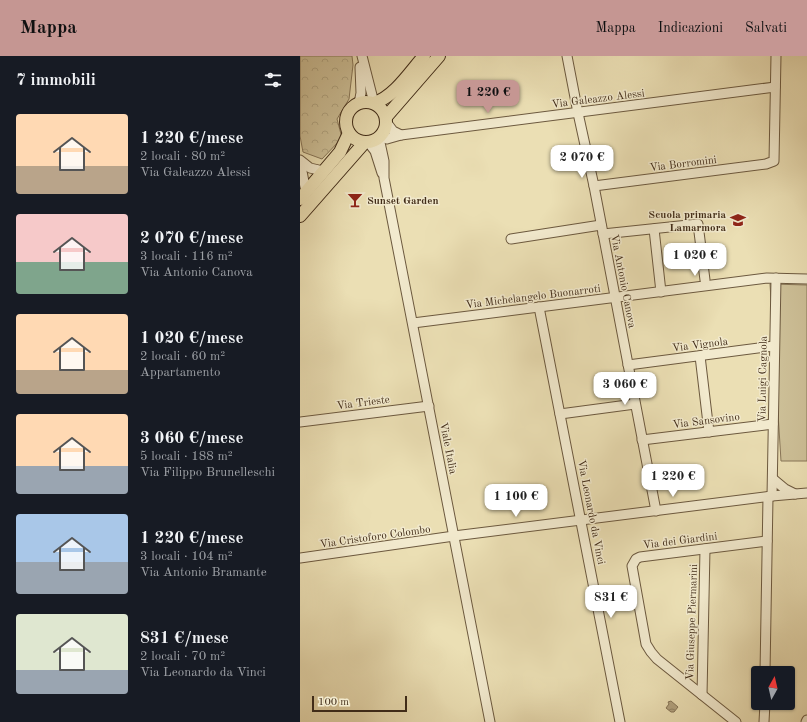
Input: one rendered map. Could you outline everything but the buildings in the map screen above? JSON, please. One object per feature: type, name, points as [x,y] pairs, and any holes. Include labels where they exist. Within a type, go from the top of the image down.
[{"type":"main road","points":[[374,103],[391,94],[424,56]]},
{"type":"main road","points":[[387,120],[380,107],[374,103],[359,103],[349,110],[346,127],[349,133],[356,140],[367,142],[380,138],[383,134],[387,120],[439,56]]},
{"type":"main road","points":[[303,195],[340,152],[349,133]]},
{"type":"main road","points":[[300,216],[367,142]]},
{"type":"street","points":[[359,103],[362,89],[360,56]]},
{"type":"street","points":[[360,56],[374,103]]},
{"type":"street","name":"Via Antonio Canova","points":[[567,56],[594,186],[656,511]]},
{"type":"street","points":[[775,87],[776,56]]},
{"type":"street","name":"Via Galeazzo Alessi","points":[[380,138],[387,139],[401,135],[775,87]]},
{"type":"street","name":"Via Borromini","points":[[594,186],[766,164],[774,161],[775,87]]},
{"type":"street","points":[[387,120],[393,131],[401,135]]},
{"type":"street","name":"Viale Italia","points":[[380,138],[384,161],[384,178]]},
{"type":"street","name":"Viale Italia","points":[[367,142],[375,151],[384,178],[490,722]]},
{"type":"street","points":[[300,160],[310,168],[323,171]]},
{"type":"street","points":[[300,160],[303,195]]},
{"type":"street","points":[[511,239],[602,230],[654,229],[698,224],[705,280]]},
{"type":"street","points":[[654,229],[661,292]]},
{"type":"street","name":"Via Michelangelo Buonarroti","points":[[412,323],[767,278],[807,279]]},
{"type":"street","name":"Via Luigi Cagnola","points":[[765,666],[767,542],[770,496],[773,479],[776,278]]},
{"type":"street","name":"Via Leonardo da Vinci","points":[[540,307],[620,722]]},
{"type":"street","name":"Via Vignola","points":[[628,365],[774,346]]},
{"type":"street","points":[[700,356],[709,432]]},
{"type":"street","points":[[560,414],[635,404]]},
{"type":"street","name":"Via Trieste","points":[[300,422],[429,406]]},
{"type":"street","name":"Via Sansovino","points":[[642,440],[774,424]]},
{"type":"street","points":[[773,479],[785,489],[795,494]]},
{"type":"street","name":"Via Cristoforo Colombo","points":[[300,558],[454,536],[770,496],[807,493]]},
{"type":"street","name":"Via dei Giardini","points":[[736,722],[657,659],[648,648],[632,566],[636,559],[640,557],[767,542]]},
{"type":"street","name":"Via Giuseppe Piermarini","points":[[702,695],[705,549]]},
{"type":"street","points":[[764,722],[765,710]]},
{"type":"green space","points":[[300,56],[352,56],[353,65],[349,99],[337,119],[342,138],[322,159],[303,152],[300,136]]},
{"type":"green space","points":[[770,284],[807,285],[807,461],[781,461]]},
{"type":"water","points":[[671,701],[678,707],[674,712],[671,712],[666,708],[669,704],[668,702]]},
{"type":"place","name":"Sunset Garden","points":[[355,200]]},
{"type":"place","name":"Scuola primaria Lamarmora","points":[[738,220]]}]
